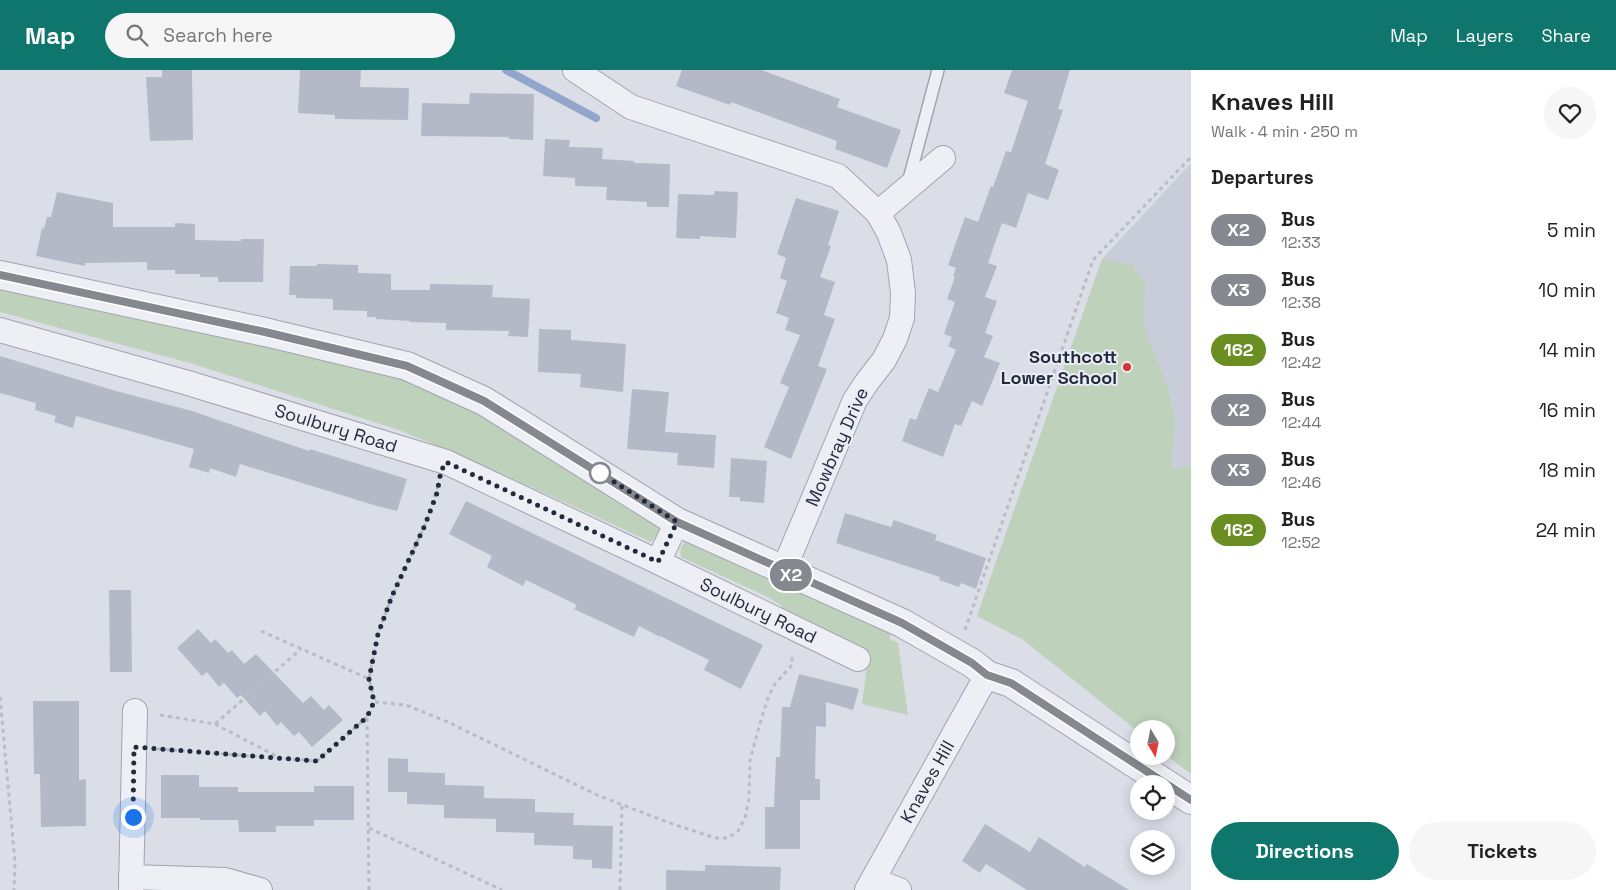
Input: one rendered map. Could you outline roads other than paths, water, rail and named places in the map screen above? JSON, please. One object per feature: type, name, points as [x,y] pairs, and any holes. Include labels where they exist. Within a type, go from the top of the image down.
[{"type":"street","name":"Mowbray Drive","points":[[575,70],[631,107],[838,176],[878,213],[900,260],[903,293],[902,318],[884,360],[856,400],[783,571]]},
{"type":"street","points":[[878,213],[942,158]]},
{"type":"street","points":[[0,275],[265,332],[407,366],[484,401],[677,522],[902,623],[972,663],[987,675],[1011,683],[1191,800]]},
{"type":"street","name":"Soulbury Road","points":[[0,330],[188,382],[446,462],[658,562],[858,660]]},
{"type":"street","points":[[658,562],[677,522]]},
{"type":"street","name":"Knaves Hill","points":[[871,885],[987,675]]},
{"type":"street","points":[[135,712],[131,884],[206,878],[225,880],[260,890]]},
{"type":"street","points":[[871,885],[899,890]]},
{"type":"lane","points":[[907,189],[938,70]]},
{"type":"waterway","points":[[506,70],[596,118]]},
{"type":"place","name":"Southcott Lower School","points":[[1127,367]]}]
